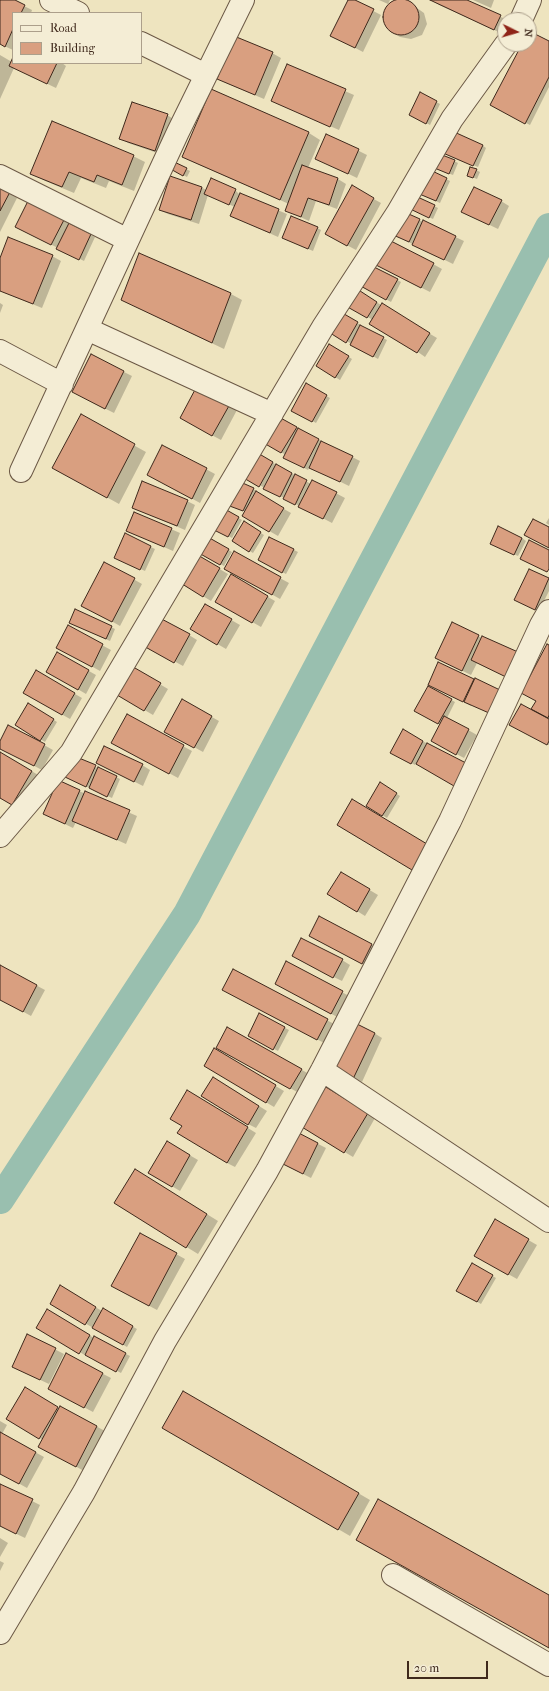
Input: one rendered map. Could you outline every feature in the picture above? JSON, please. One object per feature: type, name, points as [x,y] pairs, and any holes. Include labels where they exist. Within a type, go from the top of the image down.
[{"type":"street","points":[[51,0],[76,12]]},
{"type":"street","points":[[21,471],[206,75],[244,0]]},
{"type":"street","points":[[525,12],[530,0]]},
{"type":"street","points":[[142,43],[206,75]]},
{"type":"street","points":[[0,836],[71,753],[323,327],[398,212],[452,120],[500,52]]},
{"type":"street","points":[[0,176],[128,240]]},
{"type":"street","points":[[87,329],[272,414]]},
{"type":"street","points":[[0,351],[62,384]]},
{"type":"street","points":[[0,1633],[84,1492],[165,1341],[267,1171],[322,1070],[450,821],[546,622]]},
{"type":"street","points":[[322,1070],[549,1221]]},
{"type":"street","points":[[392,1575],[549,1665]]},
{"type":"building","points":[[405,-1],[414,4],[418,10],[418,24],[414,30],[405,35],[397,35],[388,30],[384,24],[383,13],[388,4],[394,0]]},
{"type":"building","points":[[0,0],[15,0],[25,5],[22,12],[12,12],[12,31],[5,47],[0,44]]},
{"type":"building","points":[[348,0],[355,0],[374,9],[355,48],[330,36]]},
{"type":"building","points":[[430,0],[467,0],[497,13],[497,24],[494,30]]},
{"type":"building","points":[[537,35],[549,41],[549,77],[525,124],[490,105],[518,52],[537,52]]},
{"type":"building","points":[[234,36],[273,52],[255,95],[217,79]]},
{"type":"building","points":[[12,59],[12,64],[57,64],[47,84],[9,66]]},
{"type":"building","points":[[287,64],[346,89],[330,127],[271,101]]},
{"type":"building","points":[[211,89],[309,132],[280,200],[182,157]]},
{"type":"building","points":[[420,92],[437,101],[426,124],[409,115]]},
{"type":"building","points":[[132,102],[168,114],[155,151],[119,139]]},
{"type":"building","points":[[52,121],[134,155],[122,185],[97,175],[94,182],[69,172],[62,187],[30,174]]},
{"type":"building","points":[[452,131],[483,145],[473,166],[443,153]]},
{"type":"building","points":[[326,134],[359,149],[348,174],[315,159]]},
{"type":"building","points":[[437,153],[455,160],[449,174],[432,167]]},
{"type":"building","points":[[170,160],[187,168],[183,176],[167,167]]},
{"type":"building","points":[[302,165],[338,178],[329,205],[308,198],[301,217],[285,211]]},
{"type":"building","points":[[470,167],[477,169],[473,178],[467,176]]},
{"type":"building","points":[[428,169],[447,178],[436,201],[417,193]]},
{"type":"building","points":[[170,176],[202,187],[191,220],[159,210]]},
{"type":"building","points":[[211,178],[236,189],[229,205],[204,194]]},
{"type":"building","points":[[352,185],[374,198],[347,246],[325,234]]},
{"type":"building","points":[[0,187],[10,192],[0,211]]},
{"type":"building","points":[[474,187],[502,200],[489,225],[461,212]]},
{"type":"building","points":[[240,193],[279,209],[270,233],[230,216]]},
{"type":"building","points":[[411,194],[435,205],[429,218],[406,207]]},
{"type":"building","points":[[30,197],[66,216],[51,245],[15,227]]},
{"type":"building","points":[[402,211],[420,219],[409,242],[391,234]]},
{"type":"building","points":[[291,216],[318,227],[308,249],[282,238]]},
{"type":"building","points":[[423,220],[456,236],[444,260],[412,245]]},
{"type":"building","points":[[69,223],[91,234],[79,260],[56,249]]},
{"type":"building","points":[[8,237],[53,255],[33,304],[0,291],[0,258]]},
{"type":"building","points":[[387,239],[434,263],[421,288],[374,264]]},
{"type":"building","points":[[139,253],[231,293],[212,343],[121,300]]},
{"type":"building","points":[[368,264],[398,279],[386,300],[357,284]]},
{"type":"building","points":[[354,287],[377,302],[367,318],[344,305]]},
{"type":"building","points":[[382,303],[430,333],[417,353],[369,324]]},
{"type":"building","points":[[339,311],[358,322],[346,343],[327,331]]},
{"type":"building","points":[[360,325],[384,337],[373,357],[350,345]]},
{"type":"building","points":[[329,344],[349,356],[335,378],[316,366]]},
{"type":"building","points":[[91,354],[124,371],[105,409],[72,392]]},
{"type":"building","points":[[306,383],[327,395],[312,422],[291,411]]},
{"type":"building","points":[[197,386],[230,404],[212,436],[180,418]]},
{"type":"building","points":[[81,414],[135,444],[107,498],[52,468]]},
{"type":"building","points":[[277,416],[297,427],[281,453],[262,442]]},
{"type":"building","points":[[298,428],[319,439],[304,468],[283,458]]},
{"type":"building","points":[[321,441],[353,456],[340,482],[309,468]]},
{"type":"building","points":[[162,445],[207,468],[192,499],[147,475]]},
{"type":"building","points":[[256,452],[273,462],[259,487],[242,477]]},
{"type":"building","points":[[276,464],[292,473],[280,497],[263,489]]},
{"type":"building","points":[[295,474],[307,480],[295,505],[283,499]]},
{"type":"building","points":[[312,480],[337,492],[323,519],[298,507]]},
{"type":"building","points":[[142,481],[188,500],[177,526],[132,508]]},
{"type":"building","points":[[238,481],[254,488],[243,511],[227,505]]},
{"type":"building","points":[[256,491],[284,508],[269,532],[242,516]]},
{"type":"building","points":[[223,508],[239,517],[228,537],[212,529]]},
{"type":"building","points":[[134,512],[172,528],[164,547],[126,531]]},
{"type":"building","points":[[533,519],[549,527],[549,548],[524,535]]},
{"type":"building","points":[[244,521],[261,532],[249,552],[232,541]]},
{"type":"building","points":[[498,526],[522,538],[514,555],[490,544]]},
{"type":"building","points":[[125,533],[151,546],[140,570],[114,558]]},
{"type":"building","points":[[206,536],[229,549],[220,565],[197,552]]},
{"type":"building","points":[[269,537],[294,549],[282,573],[258,560]]},
{"type":"building","points":[[529,540],[549,550],[549,569],[547,572],[520,559]]},
{"type":"building","points":[[234,551],[281,577],[272,595],[224,569]]},
{"type":"building","points":[[196,554],[220,568],[203,597],[179,582]]},
{"type":"building","points":[[104,562],[135,578],[112,622],[81,606]]},
{"type":"building","points":[[529,569],[549,578],[535,610],[514,600]]},
{"type":"building","points":[[231,574],[268,596],[252,623],[215,602]]},
{"type":"building","points":[[205,604],[232,619],[217,645],[190,629]]},
{"type":"building","points":[[75,609],[112,626],[106,639],[69,623]]},
{"type":"building","points":[[156,616],[190,634],[174,663],[140,644]]},
{"type":"building","points":[[452,622],[479,635],[462,671],[435,658]]},
{"type":"building","points":[[68,625],[103,644],[92,667],[56,648]]},
{"type":"building","points":[[482,636],[518,652],[506,677],[471,660]]},
{"type":"building","points":[[547,644],[549,645],[548,718],[531,709],[536,701],[521,693]]},
{"type":"building","points":[[57,652],[89,670],[78,690],[46,672]]},
{"type":"building","points":[[438,662],[474,679],[463,702],[428,685]]},
{"type":"building","points":[[128,664],[161,683],[144,711],[112,692]]},
{"type":"building","points":[[36,670],[75,693],[62,715],[23,693]]},
{"type":"building","points":[[475,678],[500,690],[489,713],[464,702]]},
{"type":"building","points":[[428,686],[452,699],[438,724],[414,711]]},
{"type":"building","points":[[182,699],[212,716],[194,748],[164,732]]},
{"type":"building","points":[[28,703],[54,719],[40,741],[15,725]]},
{"type":"building","points":[[521,704],[549,719],[549,741],[547,745],[509,725]]},
{"type":"building","points":[[127,714],[184,745],[169,774],[111,743]]},
{"type":"building","points":[[444,716],[469,729],[456,755],[431,741]]},
{"type":"building","points":[[8,725],[45,744],[34,766],[0,749],[0,741]]},
{"type":"building","points":[[403,729],[423,741],[411,764],[390,753]]},
{"type":"building","points":[[427,743],[466,763],[454,786],[416,764]]},
{"type":"building","points":[[104,746],[143,764],[134,782],[96,763]]},
{"type":"building","points":[[0,752],[32,771],[12,805],[0,798]]},
{"type":"building","points":[[74,756],[96,765],[86,787],[65,777]]},
{"type":"building","points":[[98,767],[117,776],[107,797],[89,788]]},
{"type":"building","points":[[58,780],[80,790],[65,824],[43,814]]},
{"type":"building","points":[[380,782],[397,793],[382,816],[366,806]]},
{"type":"building","points":[[85,791],[130,810],[117,840],[72,821]]},
{"type":"building","points":[[352,799],[427,844],[412,870],[337,825]]},
{"type":"building","points":[[341,872],[370,889],[357,912],[327,894]]},
{"type":"building","points":[[319,916],[372,944],[362,964],[309,936]]},
{"type":"building","points":[[301,938],[343,959],[333,978],[292,956]]},
{"type":"building","points":[[286,961],[343,991],[331,1014],[275,984]]},
{"type":"building","points":[[0,965],[37,985],[23,1012],[0,1000]]},
{"type":"building","points":[[233,969],[328,1019],[317,1040],[222,990]]},
{"type":"building","points":[[259,1013],[285,1027],[273,1050],[248,1036]]},
{"type":"building","points":[[351,1021],[375,1033],[353,1079],[329,1067]]},
{"type":"building","points":[[227,1027],[302,1069],[290,1089],[216,1048]]},
{"type":"building","points":[[214,1048],[276,1085],[266,1103],[204,1066]]},
{"type":"building","points":[[213,1077],[259,1106],[248,1125],[201,1096]]},
{"type":"building","points":[[321,1084],[368,1113],[344,1153],[297,1124]]},
{"type":"building","points":[[187,1090],[248,1127],[227,1163],[177,1133],[182,1126],[170,1119]]},
{"type":"building","points":[[293,1130],[318,1143],[303,1174],[277,1161]]},
{"type":"building","points":[[167,1141],[190,1155],[172,1187],[148,1173]]},
{"type":"building","points":[[135,1169],[207,1214],[186,1248],[114,1203]]},
{"type":"building","points":[[495,1219],[529,1239],[508,1275],[474,1256]]},
{"type":"building","points":[[140,1233],[177,1253],[149,1306],[111,1286]]},
{"type":"building","points":[[472,1263],[493,1275],[477,1302],[456,1291]]},
{"type":"building","points":[[60,1285],[96,1307],[85,1325],[50,1304]]},
{"type":"building","points":[[103,1308],[133,1326],[123,1345],[92,1328]]},
{"type":"building","points":[[47,1309],[90,1335],[79,1354],[36,1328]]},
{"type":"building","points":[[27,1334],[56,1348],[40,1380],[12,1367]]},
{"type":"building","points":[[94,1336],[126,1353],[116,1372],[85,1355]]},
{"type":"building","points":[[66,1353],[103,1373],[84,1408],[48,1389]]},
{"type":"building","points":[[25,1387],[58,1407],[39,1439],[6,1419]]},
{"type":"building","points":[[183,1391],[359,1493],[338,1530],[162,1428]]},
{"type":"building","points":[[60,1406],[97,1426],[76,1467],[38,1447]]},
{"type":"building","points":[[0,1432],[36,1452],[19,1484],[0,1474]]},
{"type":"building","points":[[0,1484],[33,1499],[16,1534],[0,1526]]},
{"type":"building","points":[[378,1499],[549,1595],[549,1648],[356,1540]]},
{"type":"waterway","points":[[0,1200],[187,914],[549,227]]}]
